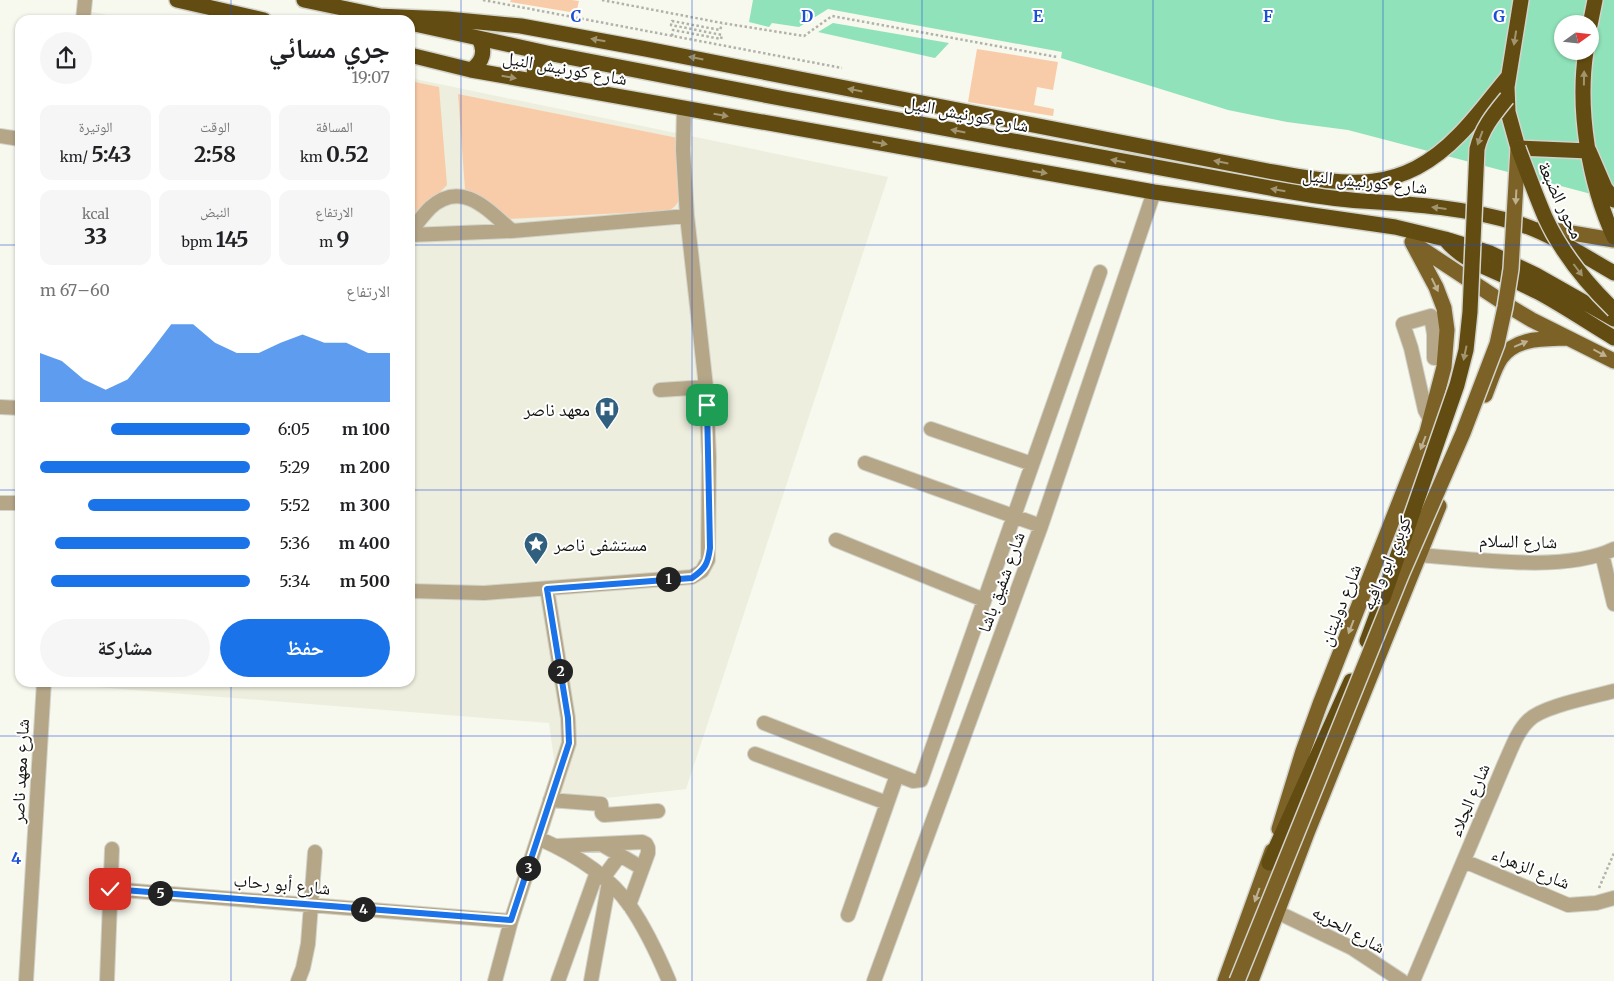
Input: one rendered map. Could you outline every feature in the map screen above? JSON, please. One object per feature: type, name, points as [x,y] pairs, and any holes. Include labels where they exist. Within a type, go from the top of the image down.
[{"type":"highway","points":[[177,0],[242,15]]},
{"type":"highway","points":[[304,0],[372,15]]},
{"type":"highway","points":[[415,18],[521,26],[1268,171],[1319,180],[1367,182],[1390,179],[1428,162],[1458,136],[1508,77],[1522,0]]},
{"type":"highway","points":[[1592,15],[1595,0]]},
{"type":"highway","name":"شارع كورنيش النيل","points":[[415,24],[546,53],[1275,190],[1316,196],[1460,210],[1520,224],[1555,240],[1614,273]]},
{"type":"highway","points":[[471,70],[477,66],[483,52],[479,39]]},
{"type":"highway","points":[[538,82],[534,69],[540,56],[546,53]]},
{"type":"highway","name":"شارع كورنيش النيل","points":[[415,56],[471,70],[1154,192],[1395,228],[1445,239],[1490,253],[1536,275],[1614,319]]},
{"type":"highway","name":"محور الضبعة","points":[[1586,60],[1584,105],[1588,150],[1597,192],[1614,238]]},
{"type":"highway","name":"محور الضبعة","points":[[1508,77],[1507,98],[1511,125],[1545,217],[1554,235],[1577,269],[1590,286],[1614,310]]},
{"type":"highway","points":[[1269,863],[1352,680],[1383,598],[1457,385],[1466,350],[1471,304],[1477,148],[1489,119],[1507,98]]},
{"type":"highway","points":[[1518,148],[1588,150],[1605,188],[1614,200]]},
{"type":"highway","points":[[1445,239],[1466,259],[1508,277],[1540,294],[1614,338]]},
{"type":"main road","name":"كوبري ابو وافيه","points":[[1237,981],[1402,573],[1463,433],[1497,344],[1506,307],[1511,269],[1518,148]]},
{"type":"main road","name":"شارع كورنيش النيل","points":[[1520,224],[1614,238]]},
{"type":"main road","points":[[1395,228],[1412,242],[1507,306],[1614,361]]},
{"type":"main road","name":"شارع دوليتان","points":[[1226,981],[1269,863],[1303,751],[1427,432],[1445,358],[1447,330],[1444,308],[1436,287],[1412,242]]},
{"type":"main road","points":[[1251,981],[1307,833],[1459,454],[1500,358],[1512,347],[1529,340],[1566,338]]},
{"type":"street","points":[[84,15],[85,0]]},
{"type":"street","points":[[415,591],[484,592],[547,589],[692,578],[702,571],[708,560],[710,548],[709,448],[706,387],[687,216],[683,150],[684,108]]},
{"type":"street","points":[[0,136],[15,138]]},
{"type":"street","name":"شارع شفيق باشا","points":[[874,981],[1041,526],[1154,192]]},
{"type":"street","points":[[415,225],[431,207],[444,199],[458,196],[472,198],[482,204],[512,231]]},
{"type":"street","points":[[415,235],[512,231],[687,216]]},
{"type":"street","points":[[764,723],[913,782],[921,780],[1100,272]]},
{"type":"street","points":[[1430,419],[1425,410],[1404,324],[1431,316],[1434,334],[1434,358],[1445,358]]},
{"type":"street","points":[[660,390],[706,387]]},
{"type":"street","points":[[0,407],[15,408]]},
{"type":"street","points":[[931,429],[1032,464]]},
{"type":"street","points":[[865,463],[1041,526]]},
{"type":"street","points":[[0,503],[15,503]]},
{"type":"street","points":[[836,540],[984,600]]},
{"type":"street","points":[[1608,552],[1614,604]]},
{"type":"street","name":"شارع السلام","points":[[1419,555],[1516,562],[1580,560],[1608,552]]},
{"type":"street","points":[[495,981],[511,920],[569,743],[568,718],[547,589]]},
{"type":"street","name":"شارع معهد ناصر","points":[[26,981],[44,687]]},
{"type":"street","name":"شارع الجلاء","points":[[1413,981],[1504,765],[1521,731],[1529,720],[1540,712],[1614,691]]},
{"type":"street","points":[[755,754],[887,802]]},
{"type":"street","points":[[848,915],[897,775]]},
{"type":"street","points":[[550,800],[601,804],[604,815],[658,811]]},
{"type":"street","points":[[538,838],[587,864],[603,877],[629,905],[655,949],[668,981]]},
{"type":"street","points":[[556,846],[642,842],[646,844],[648,848],[629,905]]},
{"type":"street","points":[[600,844],[642,868]]},
{"type":"street","points":[[107,981],[112,849]]},
{"type":"street","points":[[298,981],[306,956],[315,852]]},
{"type":"street","points":[[558,981],[603,877],[620,855]]},
{"type":"street","name":"شارع الزهراء","points":[[1464,861],[1568,905],[1592,903],[1614,898]]},
{"type":"street","points":[[591,981],[603,877]]},
{"type":"street","name":"شارع أبو رحاب","points":[[110,889],[511,920]]},
{"type":"street","name":"شارع الحريه","points":[[1277,912],[1352,948],[1402,981]]},
{"type":"path","points":[[483,0],[842,68]]},
{"type":"path","points":[[602,0],[722,24],[804,36],[832,16],[1057,57]]},
{"type":"path","points":[[672,36],[673,30],[721,39],[722,35],[671,25],[672,21],[720,30],[722,24]]},
{"type":"path","points":[[1592,903],[1614,853]]},
{"type":"shaded area","points":[[511,0],[579,1],[576,13],[510,2]]},
{"type":"shaded area","points":[[753,0],[1614,0],[1614,200],[1348,130],[1287,122],[1228,110],[1061,58],[1062,52],[828,9],[799,27],[772,23],[769,27],[749,22]]},
{"type":"shaded area","points":[[92,12],[107,15],[92,15]]},
{"type":"shaded area","points":[[833,23],[949,43],[935,58],[818,32]]},
{"type":"shaded area","points":[[977,49],[1058,62],[1053,90],[1037,87],[1034,105],[1054,109],[1053,116],[968,102]]},
{"type":"shaded area","name":"معهد ناصر","points":[[415,79],[888,177],[686,789],[560,803],[549,723],[96,687],[415,687]]},
{"type":"shaded area","points":[[415,82],[439,87],[447,185],[415,218]]},
{"type":"shaded area","points":[[458,94],[678,138],[680,181],[678,202],[665,211],[507,219],[465,189]]},
{"type":"place","name":"معهد ناصر","points":[[607,430]]},
{"type":"place","name":"مستشفى ناصر","points":[[536,565]]},
{"type":"route","points":[[110,889],[511,920],[569,743],[568,718],[547,589],[692,578],[702,571],[708,560],[710,548],[707,405]]}]
